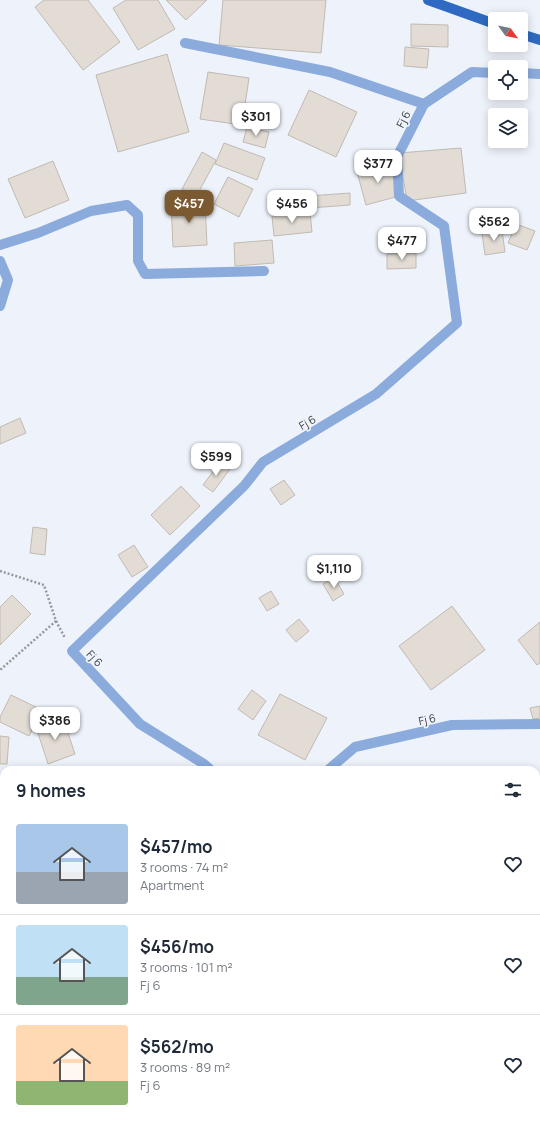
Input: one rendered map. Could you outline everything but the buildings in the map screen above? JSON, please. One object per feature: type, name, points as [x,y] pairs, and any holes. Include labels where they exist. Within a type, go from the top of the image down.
[{"type":"main road","points":[[428,0],[488,21]]},
{"type":"main road","points":[[528,36],[540,40]]},
{"type":"street","points":[[185,43],[330,72],[424,104]]},
{"type":"street","name":"Fj 6","points":[[206,766],[140,724],[72,651],[244,486],[263,462],[376,394],[457,323],[444,226],[399,196],[397,157],[424,104],[472,72],[488,73]]},
{"type":"street","points":[[528,73],[540,74]]},
{"type":"street","points":[[0,245],[38,233],[91,211],[127,205],[138,215],[138,261],[145,274],[264,271]]},
{"type":"street","points":[[0,261],[8,280],[0,306]]},
{"type":"street","name":"Fj 6","points":[[333,766],[355,747],[452,725],[540,724]]},
{"type":"path","points":[[0,571],[44,585],[56,621],[0,670]]}]
